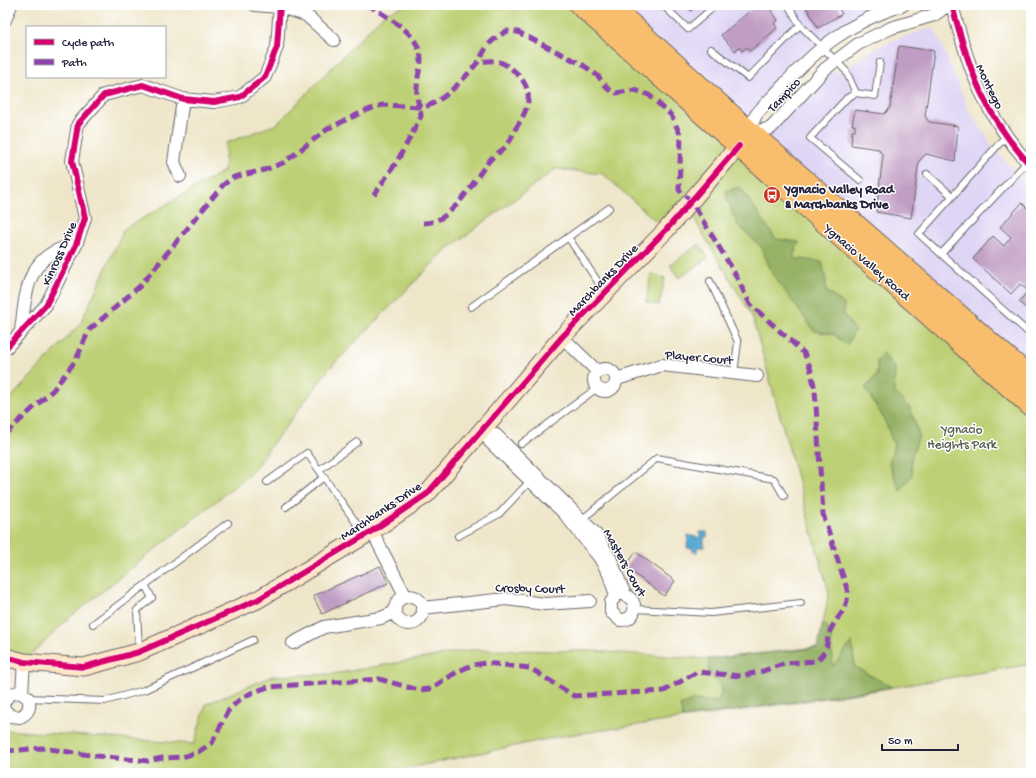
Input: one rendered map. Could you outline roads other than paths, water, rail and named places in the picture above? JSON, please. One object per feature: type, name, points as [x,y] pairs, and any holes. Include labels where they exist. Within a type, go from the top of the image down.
[{"type":"highway","name":"Ygnacio Valley Road","points":[[581,5],[1031,379]]},
{"type":"highway","name":"Ygnacio Valley Road","points":[[609,5],[744,139],[1031,405]]},
{"type":"street","points":[[5,20],[11,5]]},
{"type":"street","points":[[255,5],[280,6],[306,15],[334,40]]},
{"type":"street","name":"Tampico","points":[[744,139],[756,116],[802,65],[822,47],[839,33],[864,19],[902,5]]},
{"type":"street","name":"Tampico","points":[[744,139],[771,128],[825,69],[874,35],[908,22],[934,15],[948,5]]},
{"type":"street","name":"Montego","points":[[952,5],[967,59],[976,83],[1006,136],[1029,164]]},
{"type":"street","name":"Kinross Drive","points":[[5,349],[46,305],[76,245],[85,218],[72,161],[78,124],[104,95],[143,85],[183,99],[214,102],[240,98],[265,77],[277,47],[280,6]]},
{"type":"street","points":[[180,176],[174,162],[183,99]]},
{"type":"street","name":"Marchbanks Drive","points":[[5,657],[24,662],[84,667],[139,652],[257,600],[368,533],[427,494],[484,430],[562,337],[666,230],[744,139]]},
{"type":"street","points":[[21,332],[24,302],[30,278],[38,264],[50,253],[61,248],[76,245]]},
{"type":"street","points":[[562,337],[597,371]]},
{"type":"street","name":"Player Court","points":[[617,379],[662,365],[757,376]]},
{"type":"street","points":[[604,368],[611,370],[617,379],[615,386],[610,390],[603,391],[597,388],[594,382],[597,371],[604,368]]},
{"type":"street","name":"Masters Court","points":[[484,430],[490,442],[534,478],[564,514],[578,522],[595,533],[610,558],[626,595],[633,600],[635,609],[632,615],[627,619],[620,620],[612,615],[610,606],[616,596],[610,574],[578,522]]},
{"type":"street","points":[[368,533],[406,597]]},
{"type":"street","points":[[406,597],[416,599],[422,608],[421,617],[411,624],[403,623],[399,620],[395,612],[398,601],[406,597]]},
{"type":"street","name":"Crosby Court","points":[[422,608],[506,599],[545,604],[590,601]]},
{"type":"street","points":[[293,643],[324,628],[381,618],[395,612]]},
{"type":"street","points":[[5,710],[13,717],[24,715],[29,709],[25,695],[24,662]]},
{"type":"street","points":[[5,700],[13,692],[25,695]]},
{"type":"lane","points":[[663,5],[688,29],[716,5]]},
{"type":"lane","points":[[788,5],[800,25],[846,71],[856,93]]},
{"type":"lane","points":[[710,49],[748,78],[800,25]]},
{"type":"lane","points":[[860,180],[810,138],[847,98],[856,93],[875,96],[880,62]]},
{"type":"lane","points":[[1006,136],[919,234],[1031,335]]},
{"type":"lane","points":[[941,254],[1029,164]]},
{"type":"lane","points":[[927,174],[952,196]]},
{"type":"lane","points":[[472,307],[609,208]]},
{"type":"lane","points":[[568,237],[605,292]]},
{"type":"lane","points":[[710,280],[738,342],[734,373]]},
{"type":"lane","points":[[522,444],[597,388]]},
{"type":"lane","points":[[319,470],[357,442]]},
{"type":"lane","points":[[267,482],[306,453],[368,533]]},
{"type":"lane","points":[[578,522],[657,458],[774,479],[784,496]]},
{"type":"lane","points":[[286,507],[324,477]]},
{"type":"lane","points":[[458,536],[499,514],[534,478]]},
{"type":"lane","points":[[93,624],[228,523]]},
{"type":"lane","points":[[139,652],[137,610],[152,598],[145,585]]},
{"type":"lane","points":[[635,609],[711,613],[801,603]]},
{"type":"lane","points":[[25,695],[104,701],[144,690],[253,640]]},
{"type":"water","points":[[700,532],[707,532],[707,537],[704,537],[704,547],[697,547],[697,553],[693,552],[693,548],[687,548],[688,535],[700,538]]},
{"type":"place","name":"Ygnacio Valley Road & Marchbanks Drive","points":[[772,195]]},
{"type":"park label","name":"Ygnacio Heights Park","points":[[962,436]]}]
